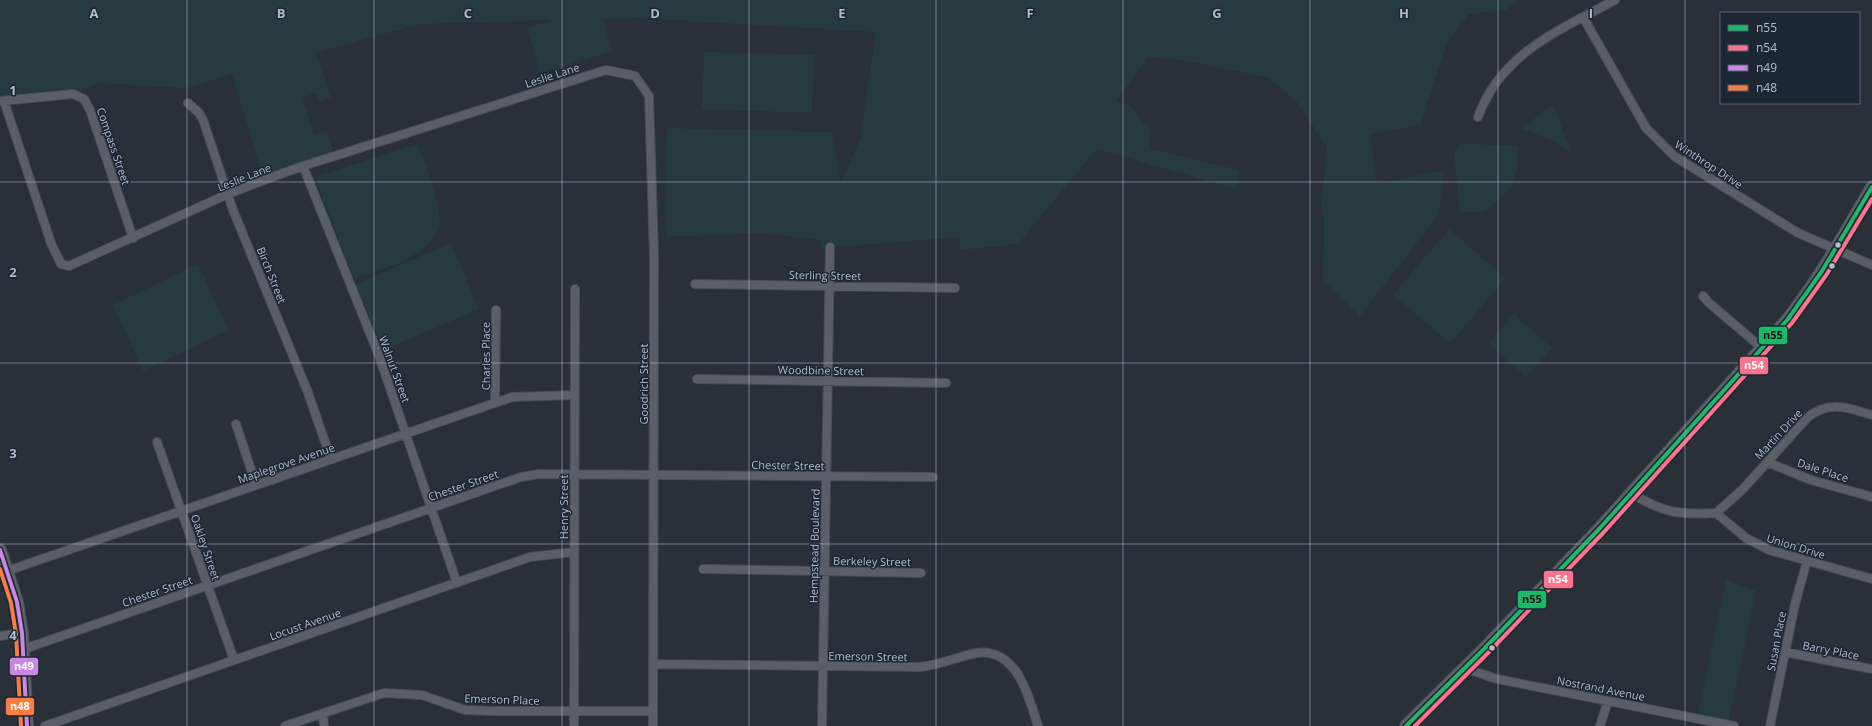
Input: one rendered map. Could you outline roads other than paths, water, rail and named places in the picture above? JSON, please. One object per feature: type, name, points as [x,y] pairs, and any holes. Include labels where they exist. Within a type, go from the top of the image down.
[{"type":"main road","points":[[1406,726],[1572,557],[1802,302],[1872,186]]},
{"type":"main road","points":[[0,550],[17,602],[22,633],[27,726]]},
{"type":"street","points":[[1478,116],[1495,84],[1511,64],[1534,45],[1615,0]]},
{"type":"street","name":"Winthrop Drive","points":[[1583,17],[1646,128],[1665,149],[1798,233],[1834,250],[1872,265]]},
{"type":"street","name":"Leslie Lane","points":[[2,101],[51,244],[61,264],[69,266],[228,194],[303,166],[606,70]]},
{"type":"street","name":"Goodrich Street","points":[[606,70],[635,76],[650,96],[654,256],[653,726]]},
{"type":"street","name":"Compass Street","points":[[2,101],[73,94],[84,98],[90,110],[133,238]]},
{"type":"street","name":"Birch Street","points":[[188,103],[199,113],[203,120],[228,194],[307,390],[331,459]]},
{"type":"street","name":"Walnut Street","points":[[303,166],[379,356],[457,582]]},
{"type":"street","name":"Hempstead Boulevard","points":[[822,726],[830,247]]},
{"type":"street","name":"Sterling Street","points":[[695,284],[955,288]]},
{"type":"street","name":"Henry Street","points":[[574,726],[575,289]]},
{"type":"street","points":[[1704,296],[1708,302],[1762,348]]},
{"type":"street","name":"Charles Place","points":[[495,402],[496,310]]},
{"type":"street","name":"Woodbine Street","points":[[697,380],[946,383]]},
{"type":"street","name":"Maplegrove Avenue","points":[[7,571],[495,402],[522,396],[575,395]]},
{"type":"street","name":"Martin Drive","points":[[1716,514],[1742,490],[1808,417],[1823,408],[1843,407],[1872,415]]},
{"type":"street","points":[[236,424],[256,485]]},
{"type":"street","name":"Oakley Street","points":[[157,442],[234,660]]},
{"type":"street","name":"Dale Place","points":[[1767,462],[1811,480],[1872,497]]},
{"type":"street","name":"Chester Street","points":[[24,649],[521,477],[539,474],[653,474],[933,477]]},
{"type":"street","points":[[1631,493],[1658,508],[1672,512],[1688,515],[1716,514]]},
{"type":"street","name":"Union Drive","points":[[1716,514],[1756,545],[1806,561],[1872,579]]},
{"type":"street","name":"Locust Avenue","points":[[45,726],[530,557],[574,552]]},
{"type":"street","name":"Susan Place","points":[[1770,726],[1806,561]]},
{"type":"street","name":"Berkeley Street","points":[[702,569],[921,574]]},
{"type":"street","points":[[0,636],[22,633]]},
{"type":"street","name":"Barry Place","points":[[1785,652],[1872,669]]},
{"type":"street","name":"Emerson Street","points":[[653,664],[920,667],[939,665],[978,653],[992,654],[1008,662],[1018,674],[1038,726]]},
{"type":"street","name":"Nostrand Avenue","points":[[1464,668],[1497,679],[1734,726]]},
{"type":"street","name":"Emerson Place","points":[[285,726],[373,696],[396,692],[422,695],[465,710],[653,711]]},
{"type":"street","points":[[1600,726],[1608,701]]},
{"type":"street","points":[[323,713],[324,726]]},
{"type":"street","points":[[1686,726],[1689,717]]}]
